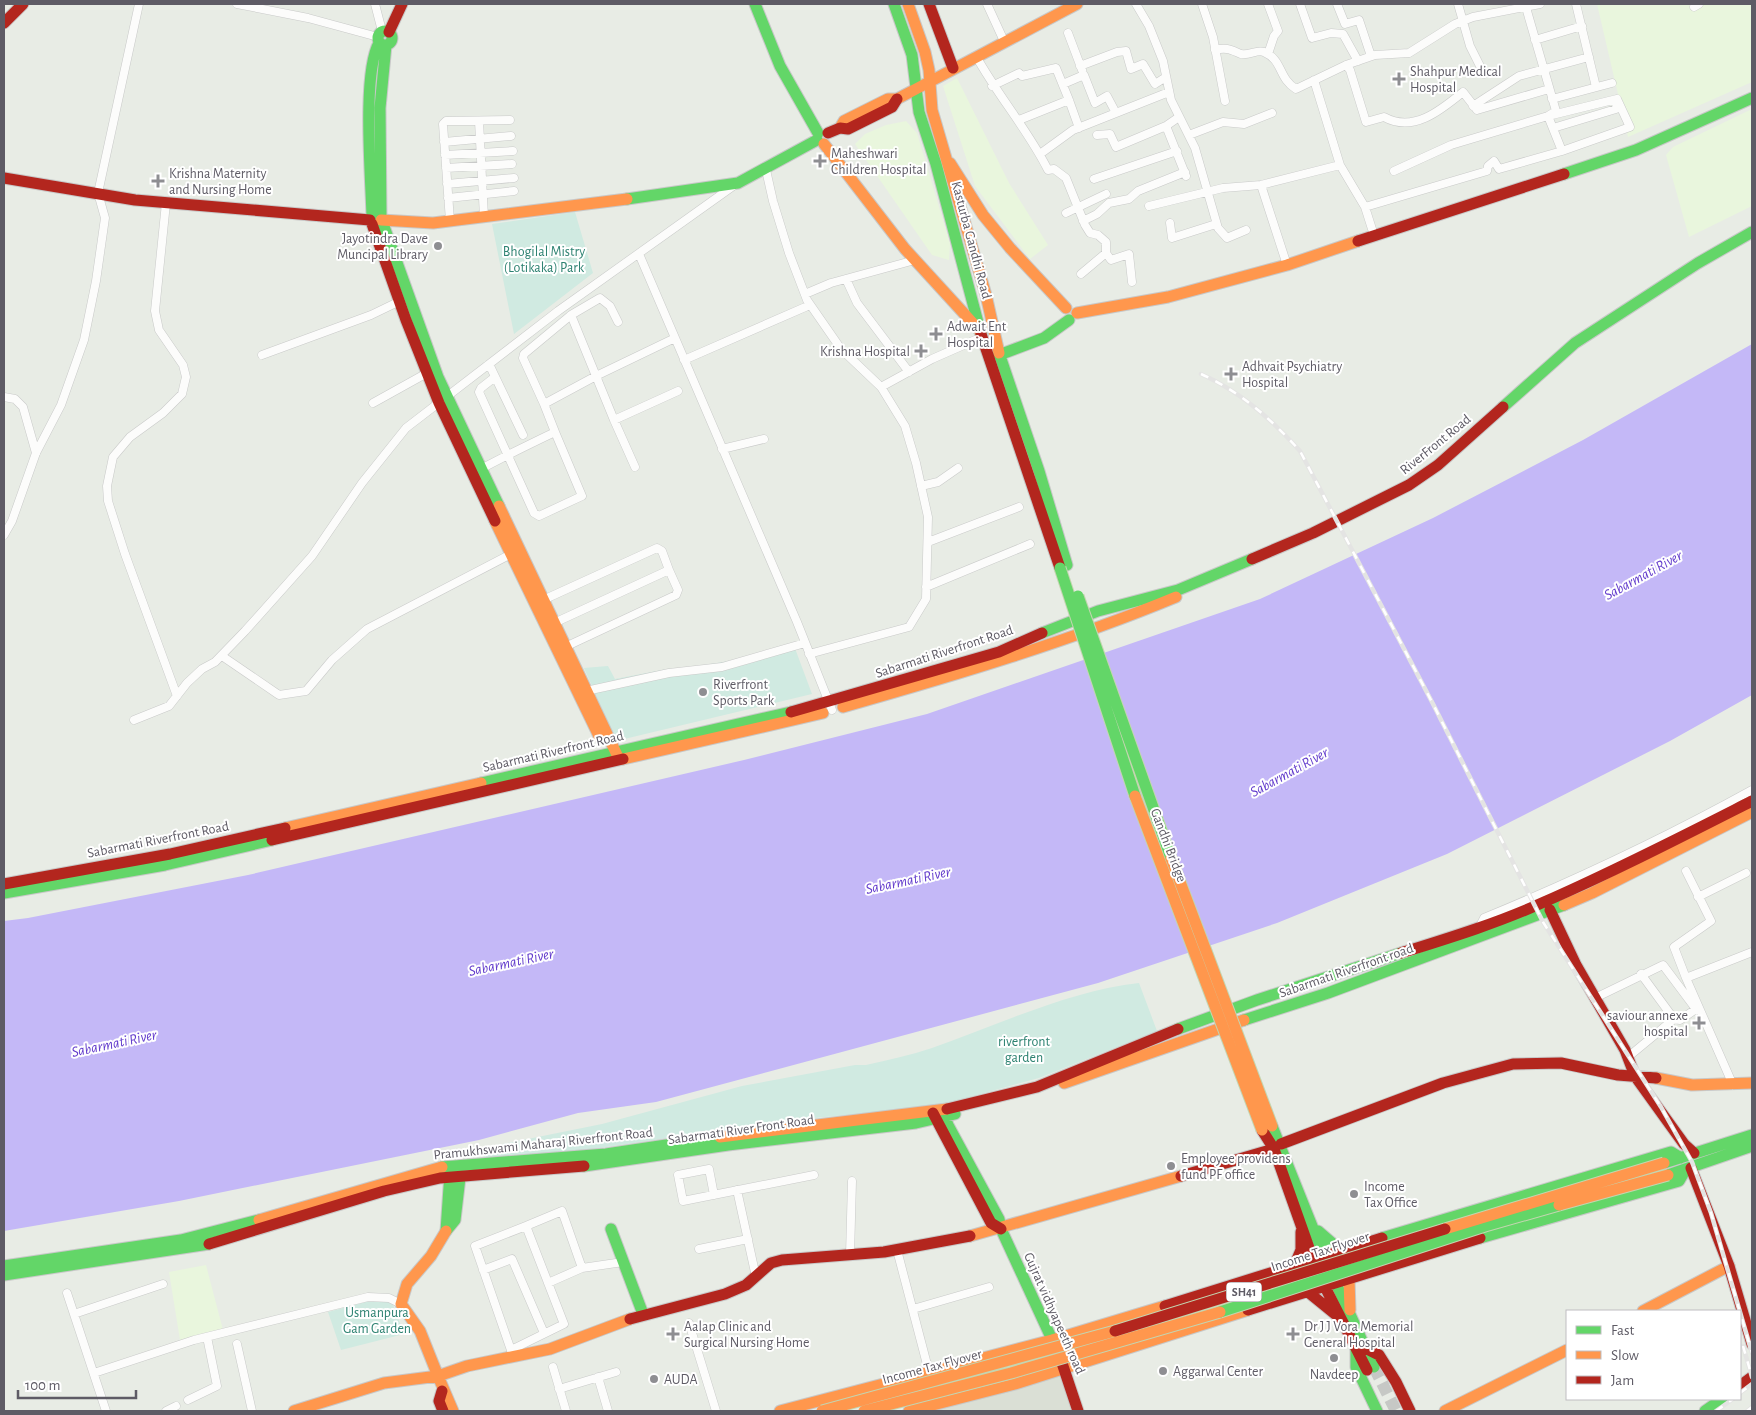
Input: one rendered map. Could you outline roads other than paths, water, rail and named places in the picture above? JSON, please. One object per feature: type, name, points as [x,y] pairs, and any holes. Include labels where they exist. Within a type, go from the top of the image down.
[{"type":"main road","points":[[4,24],[23,4]]},
{"type":"main road","points":[[402,4],[373,54],[370,95],[376,220],[400,301],[427,373],[481,469],[514,552],[543,600],[586,691],[613,758]]},
{"type":"main road","points":[[755,4],[780,66],[823,137],[915,260],[981,334]]},
{"type":"main road","points":[[760,4],[784,64],[823,137],[908,246],[977,318]]},
{"type":"main road","name":"Kasturba Gandhi Road","points":[[894,4],[912,55],[919,112],[947,205],[981,334],[1064,566]]},
{"type":"main road","name":"Kasturba Gandhi Road","points":[[908,4],[925,52],[930,80],[932,110],[949,161],[999,355],[1047,496],[1064,566]]},
{"type":"main road","points":[[929,4],[953,68]]},
{"type":"main road","points":[[4,178],[166,203],[433,223],[738,184],[766,170],[789,154],[840,128],[848,129],[892,107],[897,99],[930,80],[1004,40],[1077,4]]},
{"type":"main road","points":[[949,161],[983,215],[1016,256],[1066,308],[1064,316],[1073,317],[1168,297],[1288,265],[1636,150],[1752,98]]},
{"type":"main road","points":[[947,205],[960,203],[972,212],[983,215]]},
{"type":"main road","points":[[376,220],[443,400],[613,758]]},
{"type":"main road","name":"RiverFront Road","points":[[1098,611],[1178,590],[1314,533],[1409,485],[1438,464],[1575,343],[1698,262],[1752,232]]},
{"type":"main road","name":"RiverFront Road","points":[[1070,639],[1106,626],[1315,539],[1411,489],[1442,468],[1581,348],[1701,269],[1752,240]]},
{"type":"main road","points":[[999,355],[1044,338],[1073,317]]},
{"type":"main road","name":"Gandhi Bridge","points":[[1064,566],[1267,1128],[1277,1146],[1306,1223]]},
{"type":"main road","name":"Sabarmati Riverfront Road","points":[[831,707],[999,652],[1066,622],[1098,611]]},
{"type":"main road","name":"Sabarmati Riverfront Road","points":[[4,893],[165,865],[831,707],[1000,662],[1070,639]]},
{"type":"main road","name":"Sabarmati Riverfront Road","points":[[4,884],[170,854],[613,758]]},
{"type":"main road","name":"Sabarmati Riverfront road","points":[[939,1115],[973,1103],[1037,1087],[1182,1027],[1257,1000],[1479,928],[1581,886],[1752,801]]},
{"type":"main road","name":"Sabarmati Riverfront road","points":[[939,1115],[1031,1096],[1249,1018],[1345,987],[1550,910],[1653,864],[1752,812]]},
{"type":"main road","points":[[1550,910],[1628,1057],[1635,1076],[1684,1144],[1694,1153]]},
{"type":"main road","points":[[294,1411],[368,1388],[424,1376],[438,1376],[512,1353],[550,1349],[643,1314],[725,1294],[746,1285],[772,1263],[782,1260],[897,1250],[1001,1229],[1277,1146],[1443,1083],[1513,1064],[1550,1062],[1635,1076],[1661,1078],[1692,1085],[1752,1083]]},
{"type":"main road","points":[[939,1115],[991,1223],[1001,1229]]},
{"type":"main road","name":"Sabarmati River Front Road","points":[[455,1171],[609,1164],[939,1115]]},
{"type":"main road","name":"SH41","points":[[1681,1158],[1752,1135]]},
{"type":"main road","points":[[909,1411],[1065,1369],[1452,1246],[1679,1181],[1689,1169],[1752,1146]]},
{"type":"main road","points":[[780,1411],[1052,1340],[1296,1264],[1321,1260],[1340,1250],[1671,1152],[1681,1158]]},
{"type":"main road","name":"Income Tax Flyover","points":[[822,1411],[991,1366],[1195,1308],[1370,1251],[1681,1158]]},
{"type":"main road","name":"Pramukhswami Maharaj Riverfront Road","points":[[4,1266],[181,1240],[252,1222],[380,1182],[436,1167],[455,1171]]},
{"type":"main road","points":[[1689,1169],[1729,1266],[1752,1344]]},
{"type":"main road","name":"Income Tax Flyover","points":[[864,1411],[1011,1374],[1209,1316],[1431,1243],[1689,1169]]},
{"type":"main road","points":[[4,1275],[202,1246],[384,1191],[440,1178],[455,1171],[455,1220],[431,1256],[407,1284],[401,1304],[420,1331],[442,1391],[450,1402],[453,1411]]},
{"type":"main road","points":[[1306,1223],[1340,1250]]},
{"type":"main road","points":[[1306,1223],[1329,1285],[1370,1368]]},
{"type":"main road","points":[[1296,1264],[1302,1246],[1306,1223]]},
{"type":"main road","points":[[611,1229],[643,1314]]},
{"type":"main road","name":"Gujrat vidhyapeeth road","points":[[1001,1229],[1065,1369],[1078,1411]]},
{"type":"main road","points":[[1321,1260],[1318,1273],[1329,1285]]},
{"type":"main road","points":[[1645,1310],[1729,1266]]},
{"type":"main road","points":[[1346,1318],[1349,1279]]},
{"type":"main road","points":[[1308,1292],[1346,1318]]},
{"type":"main road","points":[[1361,1348],[1356,1367],[1377,1411]]},
{"type":"main road","points":[[1361,1348],[1379,1355],[1396,1382],[1410,1411]]},
{"type":"main road","points":[[1445,1411],[1566,1350]]},
{"type":"main road","points":[[1741,1385],[1752,1377]]},
{"type":"main road","points":[[442,1391],[439,1401],[442,1411]]},
{"type":"main road","points":[[1705,1411],[1721,1400]]},
{"type":"street","points":[[4,535],[12,521],[36,453],[61,405],[84,340],[96,281],[105,218],[98,194],[139,4]]},
{"type":"street","points":[[237,4],[308,18],[383,38],[375,4]]},
{"type":"street","points":[[988,4],[1004,40]]},
{"type":"street","points":[[1136,4],[1149,26],[1163,61],[1169,92],[1195,148],[1216,224],[1227,238],[1246,230]]},
{"type":"street","points":[[1202,4],[1215,50],[1225,101]]},
{"type":"street","points":[[1268,4],[1278,31],[1274,36],[1268,54]]},
{"type":"street","points":[[1300,4],[1312,38],[1331,33],[1343,34],[1358,61]]},
{"type":"street","points":[[1337,4],[1345,24],[1359,20],[1371,56]]},
{"type":"street","points":[[1458,4],[1470,46],[1484,74]]},
{"type":"street","points":[[1215,50],[1232,49],[1243,54],[1262,51],[1274,57],[1287,83],[1296,89],[1346,65],[1371,56],[1409,53],[1462,21],[1481,14],[1506,7],[1540,4]]},
{"type":"street","points":[[1576,4],[1596,87]]},
{"type":"street","points":[[1526,6],[1556,111],[1548,116]]},
{"type":"street","points":[[1535,40],[1582,26]]},
{"type":"street","points":[[1068,33],[1095,103],[1107,96],[1116,113]]},
{"type":"street","points":[[1080,66],[1117,52],[1126,51],[1131,69],[1143,64],[1154,84],[1166,77]]},
{"type":"street","points":[[976,56],[992,86],[1018,120],[1048,170],[1054,169],[1066,178],[1090,233],[1098,235],[1106,242],[1106,253],[1111,260],[1129,254],[1132,282]]},
{"type":"street","points":[[1473,106],[1519,76],[1589,57]]},
{"type":"street","points":[[1346,65],[1350,70],[1366,122],[1384,117],[1394,123],[1408,123],[1427,118],[1438,113],[1463,92],[1477,110],[1549,89]]},
{"type":"street","points":[[992,86],[1019,73],[1022,76],[1041,74],[1056,68],[1080,128]]},
{"type":"street","points":[[1062,84],[1084,74]]},
{"type":"street","points":[[1314,80],[1340,165],[1365,207],[1372,229]]},
{"type":"street","points":[[1552,99],[1612,83]]},
{"type":"street","points":[[1040,154],[1080,128],[1169,92]]},
{"type":"street","points":[[1365,207],[1486,172],[1488,166],[1494,160],[1499,170],[1562,151],[1630,127],[1617,99]]},
{"type":"street","points":[[1394,171],[1451,145],[1548,116],[1617,99]]},
{"type":"street","points":[[1552,128],[1616,109],[1617,99]]},
{"type":"street","points":[[1018,120],[1069,100]]},
{"type":"street","points":[[1189,135],[1223,122],[1244,124],[1272,113]]},
{"type":"street","points":[[1548,116],[1562,151]]},
{"type":"street","points":[[1097,135],[1110,134],[1116,147],[1166,126],[1179,117]]},
{"type":"street","points":[[450,221],[443,124],[446,121],[510,120]]},
{"type":"street","points":[[479,121],[484,217]]},
{"type":"street","points":[[1083,220],[1097,214],[1109,203],[1129,199],[1138,191],[1186,174],[1166,126]]},
{"type":"street","points":[[444,142],[512,136]]},
{"type":"street","points":[[445,155],[513,151]]},
{"type":"street","points":[[1094,178],[1177,151]]},
{"type":"street","points":[[446,168],[512,164]]},
{"type":"street","points":[[1149,206],[1223,188],[1261,185],[1340,165]]},
{"type":"street","points":[[766,170],[773,201],[804,294],[841,350],[882,388],[905,426],[928,517],[926,598],[909,627],[809,654]]},
{"type":"street","points":[[447,184],[514,178]]},
{"type":"street","points":[[134,720],[169,706],[202,669],[222,656],[312,556],[362,483],[406,428],[489,364],[738,184]]},
{"type":"street","points":[[1261,185],[1288,265]]},
{"type":"street","points":[[448,198],[514,191]]},
{"type":"street","points":[[1066,213],[1106,194]]},
{"type":"street","points":[[166,203],[154,311],[159,330],[184,366],[186,377],[182,394],[163,412],[130,436],[113,457],[107,486],[108,501],[125,554],[177,696]]},
{"type":"street","points":[[1170,223],[1172,238],[1216,224]]},
{"type":"street","points":[[1081,274],[1106,253]]},
{"type":"street","points":[[639,254],[831,707]]},
{"type":"street","points":[[804,294],[846,279],[915,260]]},
{"type":"street","points":[[846,279],[857,303],[909,372]]},
{"type":"street","points":[[495,378],[481,388],[479,392],[506,456],[536,516],[579,498],[582,492],[523,358],[524,354],[571,315],[600,298],[610,306],[618,322]]},
{"type":"street","points":[[262,354],[372,315],[400,301]]},
{"type":"street","points":[[684,360],[810,305]]},
{"type":"street","points":[[571,315],[635,467]]},
{"type":"street","points":[[882,388],[981,334]]},
{"type":"street","points":[[544,404],[596,376],[675,338]]},
{"type":"street","points":[[489,364],[523,435]]},
{"type":"street","points":[[373,403],[427,373]]},
{"type":"street","points":[[614,420],[678,391]]},
{"type":"street","points":[[4,397],[15,399],[23,407],[36,453]]},
{"type":"street","points":[[481,469],[555,432]]},
{"type":"street","points":[[722,449],[764,439]]},
{"type":"street","points":[[921,486],[938,482],[958,468]]},
{"type":"street","points":[[928,542],[1019,507]]},
{"type":"street","points":[[926,587],[1030,544]]},
{"type":"street","points":[[543,600],[657,548],[662,551],[678,590],[676,595],[565,647]]},
{"type":"street","points":[[222,656],[279,695],[306,691],[332,660],[367,629],[514,552]]},
{"type":"street","points":[[554,623],[670,570]]},
{"type":"street","points":[[586,691],[669,673],[722,667],[805,643]]},
{"type":"street","points":[[1479,928],[1484,918],[1580,878],[1694,822],[1752,790]]},
{"type":"street","points":[[1686,871],[1711,921],[1674,947],[1732,1085]]},
{"type":"street","points":[[1698,896],[1746,873]]},
{"type":"street","points":[[1686,978],[1752,952]]},
{"type":"street","points":[[1595,998],[1641,974],[1663,965],[1696,1009],[1680,1020],[1674,1019],[1641,974]]},
{"type":"street","points":[[1628,1057],[1674,1019]]},
{"type":"street","points":[[714,1195],[709,1169],[678,1175],[683,1200],[714,1195],[814,1174]]},
{"type":"street","points":[[850,1255],[852,1181]]},
{"type":"street","points":[[737,1190],[756,1277]]},
{"type":"street","points":[[526,1226],[564,1324],[544,1333],[512,1353],[475,1246],[562,1211],[582,1268]]},
{"type":"street","points":[[699,1249],[748,1239]]},
{"type":"street","points":[[897,1250],[929,1372]]},
{"type":"street","points":[[483,1270],[512,1259],[544,1333]]},
{"type":"street","points":[[548,1283],[582,1268],[623,1262]]},
{"type":"street","points":[[74,1314],[163,1284]]},
{"type":"street","points":[[912,1308],[989,1287]]},
{"type":"street","points":[[68,1293],[106,1411]]},
{"type":"street","points":[[94,1373],[207,1337],[368,1297],[390,1298],[401,1304]]},
{"type":"street","points":[[690,1323],[716,1411]]},
{"type":"street","points":[[188,1400],[217,1386],[207,1337]]},
{"type":"street","points":[[237,1344],[252,1411]]},
{"type":"street","points":[[553,1367],[566,1411]]},
{"type":"street","points":[[559,1389],[616,1372]]},
{"type":"street","points":[[598,1377],[608,1411]]},
{"type":"street","points":[[166,1411],[176,1406]]},
{"type":"water","name":"Sabarmati River","points":[[1752,344],[1752,695],[1670,741],[1447,854],[1277,923],[1098,983],[656,1102],[578,1113],[479,1140],[179,1201],[4,1231],[4,921],[248,875],[744,760],[927,714],[1260,599],[1433,518],[1583,440]]},
{"type":"tunnel","points":[[1374,1367],[1396,1411]]},
{"type":"railway","points":[[1201,374],[1216,381],[1255,407],[1300,451],[1432,702],[1543,922],[1661,1107],[1692,1162],[1711,1213],[1739,1310]]},
{"type":"railway","points":[[1741,1315],[1752,1353]]},
{"type":"railway","points":[[1743,1346],[1752,1377]]},
{"type":"railway","points":[[1741,1392],[1752,1384]]},
{"type":"railway","points":[[1716,1411],[1732,1400]]},
{"type":"railway","points":[[1747,1411],[1752,1407]]},
{"type":"place","name":"Shahpur Medical Hospital","points":[[1399,79]]},
{"type":"place","name":"Maheshwari Children Hospital","points":[[820,161]]},
{"type":"place","name":"Krishna Maternity and Nursing Home","points":[[158,181]]},
{"type":"place","name":"Jayotindra Dave Muncipal Library","points":[[438,246]]},
{"type":"place","name":"Adwait Ent Hospital","points":[[936,334]]},
{"type":"place","name":"Krishna Hospital","points":[[921,351]]},
{"type":"place","name":"Adhvait Psychiatry Hospital","points":[[1231,374]]},
{"type":"place","name":"Riverfront Sports Park","points":[[703,692]]},
{"type":"place","name":"saviour annexe hospital","points":[[1699,1023]]},
{"type":"place","name":"Employee providens fund PF office","points":[[1171,1166]]},
{"type":"place","name":"Income Tax Office","points":[[1354,1194]]},
{"type":"place","name":"Aalap Clinic and Surgical Nursing Home","points":[[673,1334]]},
{"type":"place","name":"Dr J J Vora Memorial General Hospital","points":[[1293,1334]]},
{"type":"place","name":"Navdeep","points":[[1334,1358]]},
{"type":"place","name":"Aggarwal Center","points":[[1163,1371]]},
{"type":"place","name":"AUDA","points":[[654,1379]]},
{"type":"park label","name":"Bhogilal Mistry (Lotikaka) Park","points":[[544,260]]},
{"type":"park label","name":"riverfront garden","points":[[1024,1050]]},
{"type":"park label","name":"Usmanpura Gam Garden","points":[[377,1320]]}]
